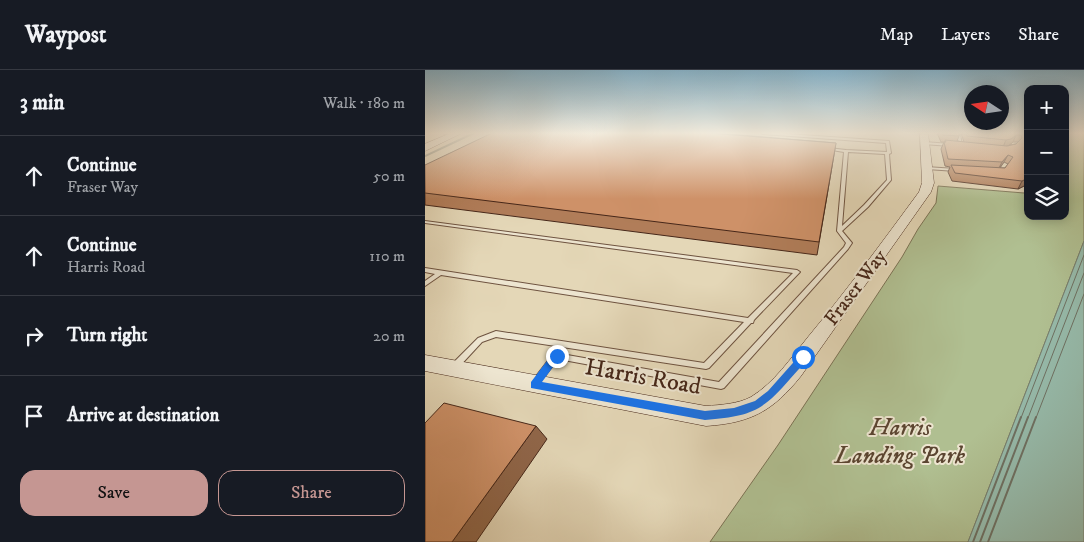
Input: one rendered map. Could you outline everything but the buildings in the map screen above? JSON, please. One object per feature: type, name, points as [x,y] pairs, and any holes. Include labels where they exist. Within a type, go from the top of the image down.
[{"type":"street","name":"Fraser Way","points":[[734,412],[758,404],[765,399],[803,357],[843,307],[925,192],[928,183],[926,155]]},
{"type":"street","name":"Harris Road","points":[[425,363],[705,416],[734,412]]},
{"type":"lane","points":[[534,385],[557,356],[721,386],[849,243],[839,232],[846,155]]},
{"type":"lane","points":[[839,232],[889,180],[887,155]]},
{"type":"lane","points":[[927,168],[961,171]]},
{"type":"lane","points":[[425,222],[797,272],[706,366],[496,334],[480,340],[452,369]]},
{"type":"lane","points":[[425,270],[751,321]]},
{"type":"lane","points":[[425,284],[440,273]]},
{"type":"green space","name":"Harris Landing Park","points":[[1069,155],[1084,155],[1084,241],[968,542],[710,542],[778,445],[902,257],[936,203],[938,186],[1024,193],[1024,220],[1069,220]]},
{"type":"water","points":[[1084,241],[1084,542],[968,542]]},
{"type":"route","points":[[557,356],[534,385],[705,416],[721,415],[758,404],[771,394],[803,357]]}]
